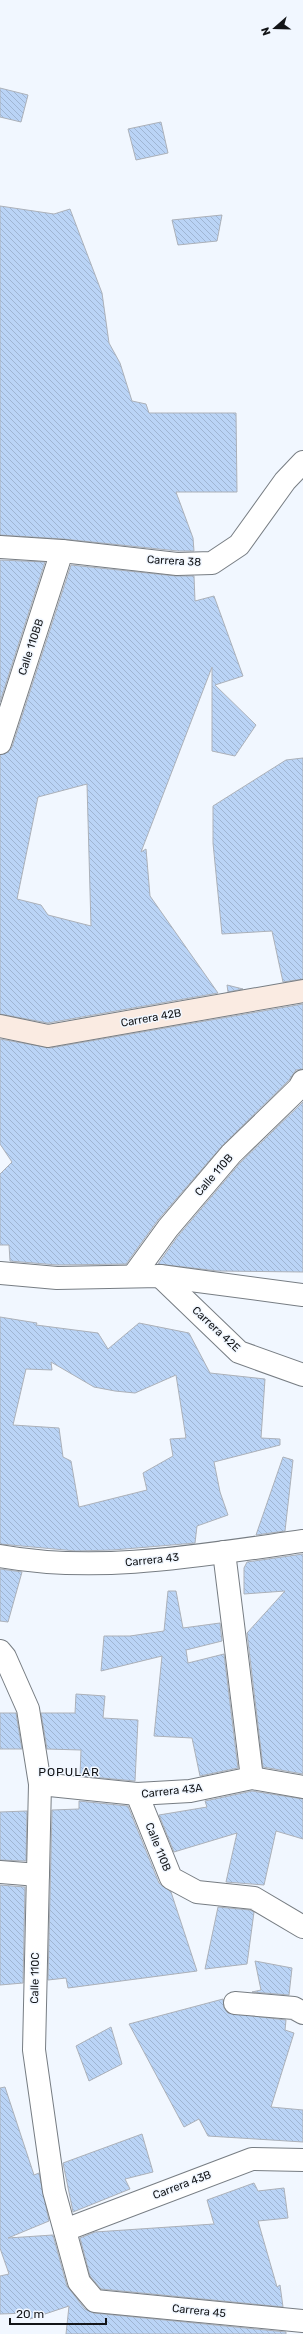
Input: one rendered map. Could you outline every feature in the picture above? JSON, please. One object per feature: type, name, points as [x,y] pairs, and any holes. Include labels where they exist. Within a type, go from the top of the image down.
[{"type":"street","name":"Carrera 38","points":[[0,547],[62,551],[177,564],[212,563],[239,545],[285,481],[303,462]]},
{"type":"street","name":"Calle 110BB","points":[[0,743],[6,702],[62,551]]},
{"type":"street","name":"Carrera 42B","points":[[0,1026],[48,1036],[303,991]]},
{"type":"street","name":"Calle 110B","points":[[133,1276],[168,1228],[231,1154],[299,1088],[303,1081]]},
{"type":"street","points":[[0,1272],[57,1278],[160,1276],[303,1295]]},
{"type":"street","name":"Carrera 42E","points":[[160,1276],[239,1352],[303,1375]]},
{"type":"street","name":"Carrera 43","points":[[0,1556],[101,1565],[224,1552],[303,1541]]},
{"type":"street","points":[[224,1552],[252,1778]]},
{"type":"street","name":"Calle 110C","points":[[0,1651],[28,1709],[40,1784],[34,2050],[54,2190],[79,2282],[95,2301]]},
{"type":"street","name":"Carrera 43A","points":[[40,1784],[137,1794],[190,1791],[252,1778],[303,1787]]},
{"type":"street","name":"Calle 110B","points":[[137,1794],[171,1878],[197,1892],[254,1898],[303,1927]]},
{"type":"street","points":[[0,1872],[38,1875]]},
{"type":"street","points":[[235,2003],[294,2008],[303,2013]]},
{"type":"street","name":"Carrera 43B","points":[[65,2230],[252,2159],[303,2160]]},
{"type":"street","name":"Carrera 45","points":[[95,2301],[303,2322]]},
{"type":"building","points":[[0,88],[28,95],[21,122],[0,117]]},
{"type":"building","points":[[161,122],[168,153],[136,160],[128,129]]},
{"type":"building","points":[[0,206],[54,214],[70,209],[102,293],[109,343],[120,363],[132,401],[146,404],[149,413],[236,413],[237,492],[176,492],[193,538],[194,551],[178,551],[63,539],[0,535]]},
{"type":"building","points":[[222,215],[217,241],[178,245],[172,220]]},
{"type":"building","points":[[0,560],[45,562],[0,702]]},
{"type":"building","points":[[71,565],[176,576],[194,576],[195,601],[214,596],[243,676],[215,685],[256,725],[235,756],[212,751],[212,667],[141,852],[146,849],[150,896],[218,993],[48,1023],[0,1014],[0,755],[8,752],[12,747]],"holes":[[[87,784],[91,926],[48,915],[41,905],[17,899],[38,797]]]},
{"type":"building","points":[[303,758],[303,979],[283,982],[272,931],[222,934],[213,843],[213,806],[286,760]]},
{"type":"building","points":[[227,985],[243,989],[228,992]]},
{"type":"building","points":[[303,1004],[303,1069],[296,1070],[289,1080],[222,1146],[158,1220],[126,1264],[57,1265],[10,1261],[9,1245],[0,1245],[0,1174],[12,1162],[0,1144],[0,1039],[50,1048]]},
{"type":"building","points":[[303,1102],[303,1272],[218,1271],[158,1264],[178,1236],[240,1163]]},
{"type":"building","points":[[0,1317],[37,1323],[36,1325],[98,1333],[108,1349],[139,1323],[189,1333],[210,1373],[265,1379],[261,1438],[280,1439],[280,1445],[214,1462],[220,1492],[228,1515],[197,1526],[195,1543],[113,1550],[76,1551],[0,1544]],"holes":[[[51,1362],[94,1387],[135,1393],[176,1375],[186,1438],[170,1439],[173,1456],[143,1473],[147,1490],[79,1507],[71,1461],[63,1457],[59,1428],[13,1425],[26,1369],[52,1370]]]},
{"type":"building","points":[[283,1457],[293,1460],[285,1531],[256,1535]]},
{"type":"building","points":[[303,1554],[303,1774],[263,1767],[247,1633],[285,1591],[244,1594],[244,1568],[247,1562]]},
{"type":"building","points":[[0,1569],[22,1572],[8,1622],[0,1621]]},
{"type":"building","points":[[168,1591],[176,1591],[183,1628],[220,1623],[222,1641],[186,1650],[188,1663],[224,1654],[238,1768],[200,1776],[192,1738],[154,1736],[162,1656],[101,1671],[104,1636],[130,1636],[164,1631]]},
{"type":"building","points":[[76,1694],[105,1696],[103,1718],[138,1720],[135,1781],[80,1776],[81,1750],[47,1749],[41,1713],[75,1713]]},
{"type":"building","points":[[0,1713],[16,1713],[22,1749],[0,1749]]},
{"type":"building","points":[[252,1791],[303,1799],[303,1839],[276,1831],[264,1885],[226,1882],[237,1833],[174,1852],[159,1815],[207,1807],[205,1801]]},
{"type":"building","points":[[79,1801],[128,1806],[159,1883],[171,1892],[197,1971],[68,1988],[66,1978],[48,1980],[52,1810],[79,1809]]},
{"type":"building","points":[[27,1811],[26,1861],[0,1860],[0,1812]]},
{"type":"building","points":[[0,1885],[25,1887],[23,1983],[0,1985]]},
{"type":"building","points":[[218,1907],[250,1910],[254,1912],[247,1964],[205,1969]]},
{"type":"building","points":[[255,1961],[292,1968],[289,1995],[252,1992],[261,1990]]},
{"type":"building","points":[[223,1999],[224,2008],[228,2013],[286,2020],[285,2030],[294,2033],[271,2107],[303,2110],[303,2142],[208,2136],[199,2119],[184,2127],[129,2024]]},
{"type":"building","points":[[111,2027],[122,2064],[89,2081],[76,2046]]},
{"type":"building","points":[[5,2087],[34,2175],[39,2173],[49,2221],[8,2238],[53,2235],[67,2286],[85,2309],[94,2313],[286,2332],[286,2334],[66,2334],[69,2306],[30,2319],[28,2313],[0,2314],[0,2276],[9,2274],[0,2248],[0,2088]]},
{"type":"building","points":[[142,2134],[153,2172],[125,2179],[130,2189],[73,2212],[63,2163]]},
{"type":"building","points":[[254,2183],[258,2191],[284,2188],[288,2218],[258,2221],[277,2287],[280,2285],[283,2307],[101,2289],[90,2276],[80,2238],[95,2232],[214,2224],[207,2200]]},
{"type":"district","name":"POPULAR","points":[[69,1772]]}]
